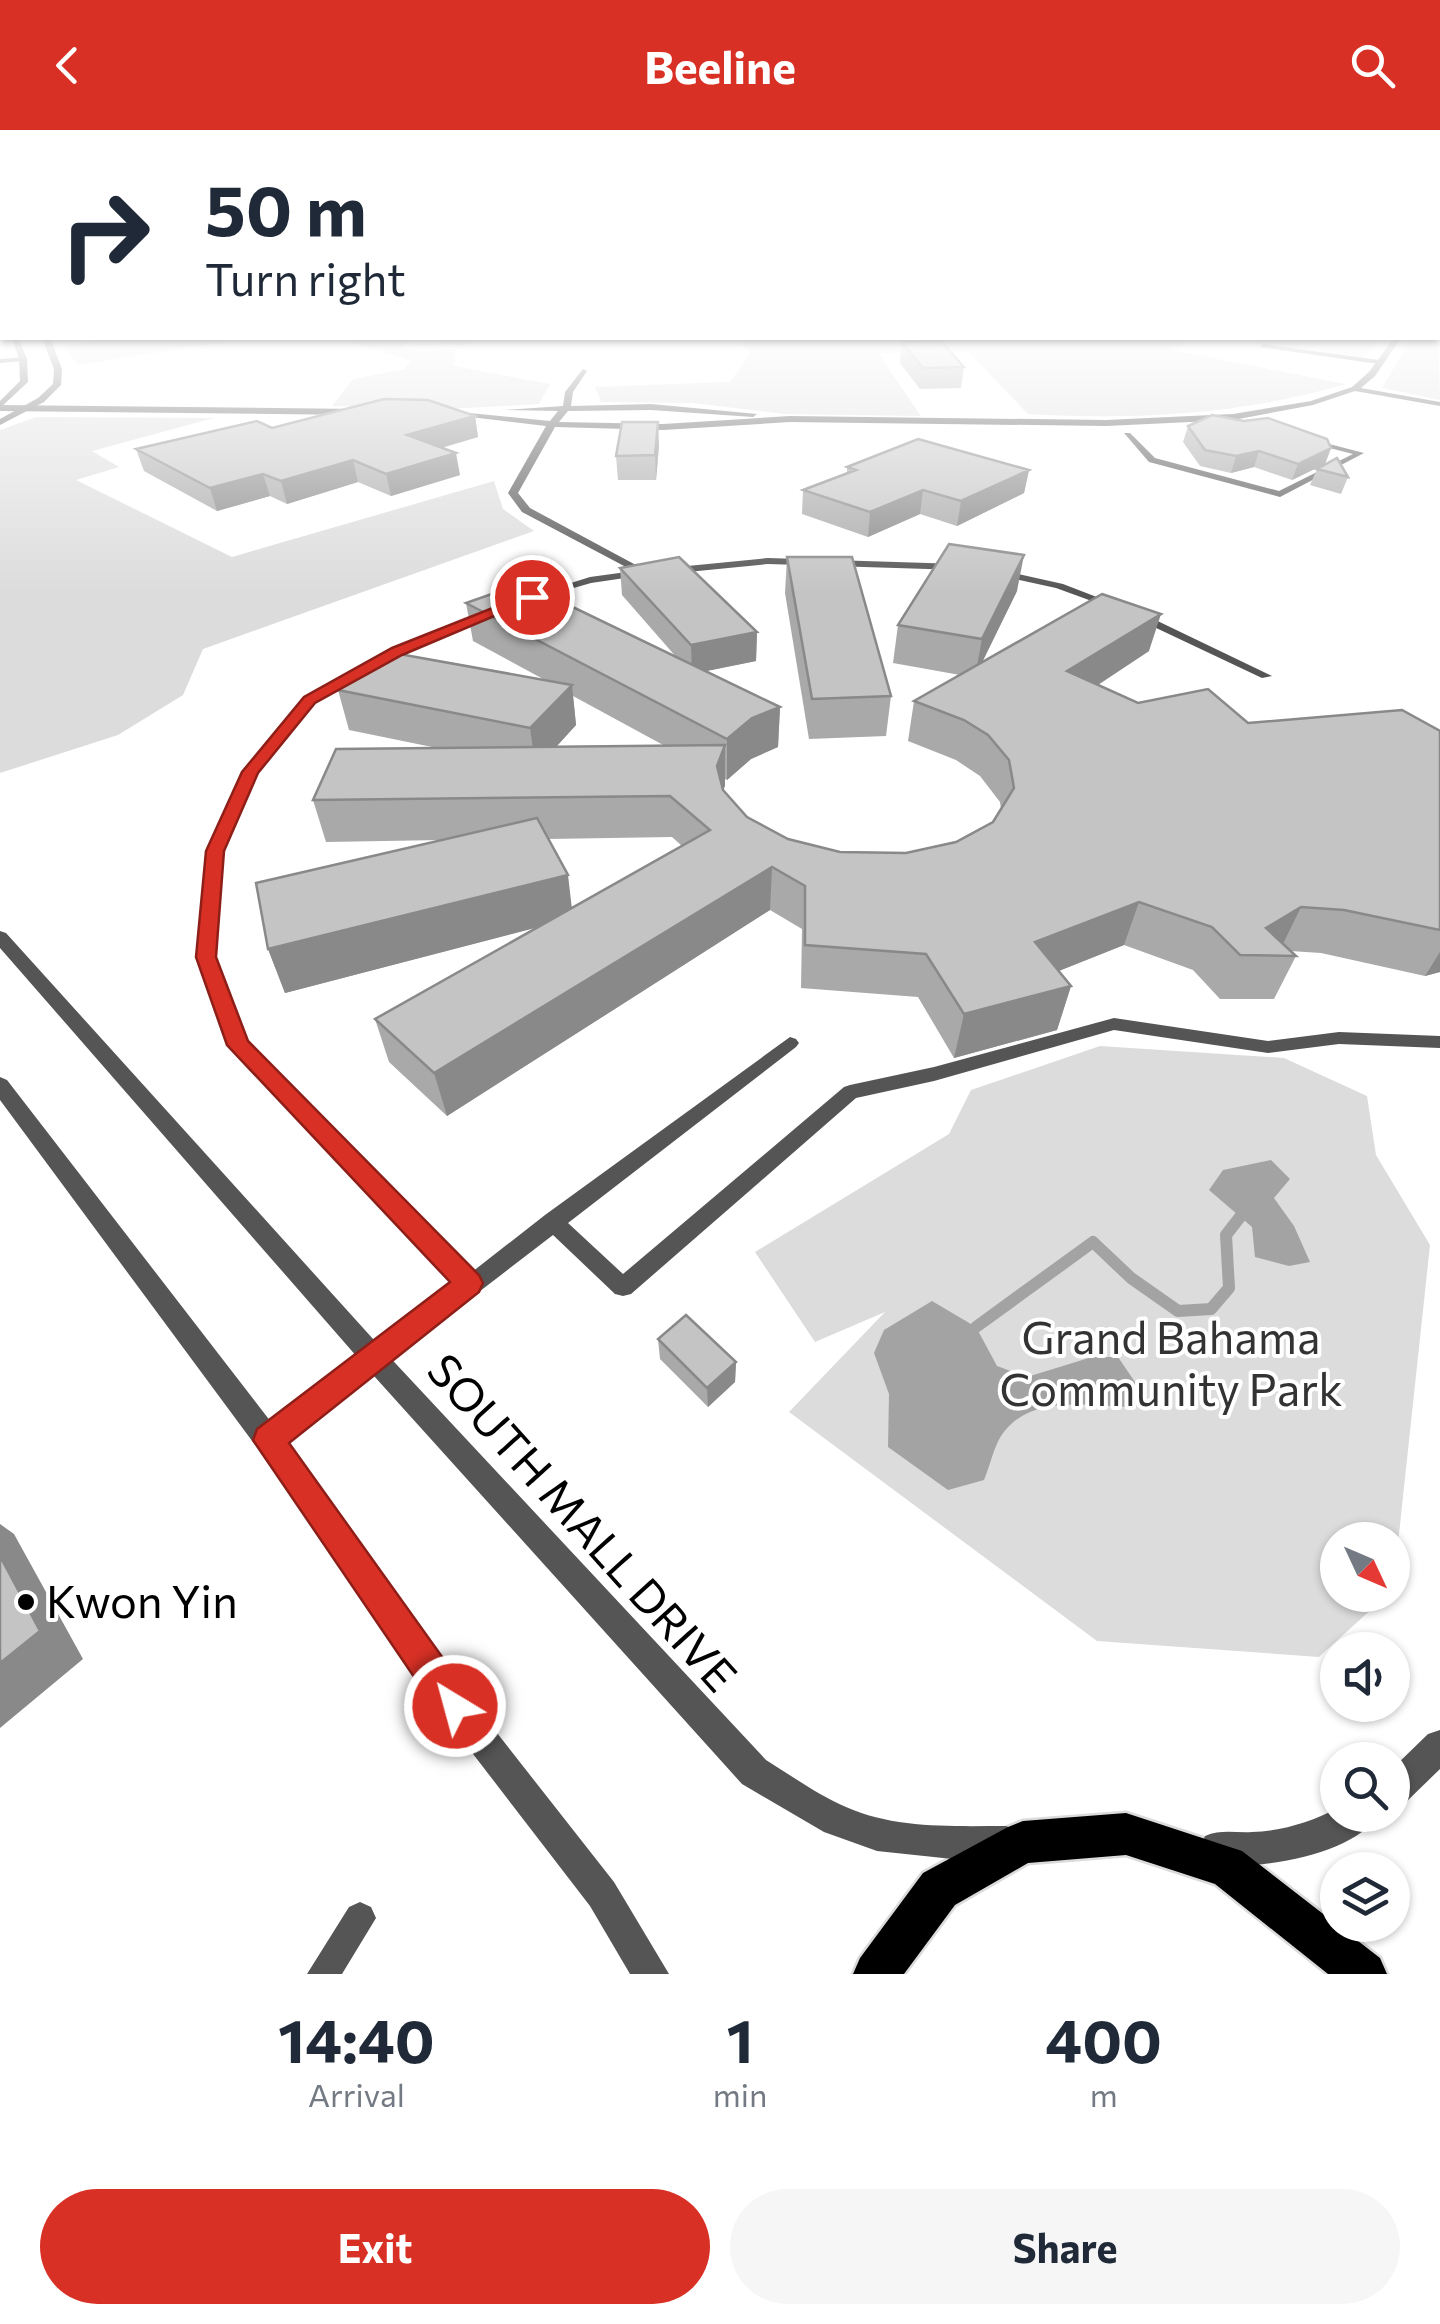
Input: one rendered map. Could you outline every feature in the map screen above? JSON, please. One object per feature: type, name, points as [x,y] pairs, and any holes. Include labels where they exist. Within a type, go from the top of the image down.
[{"type":"main road","points":[[876,1974],[939,1888],[1022,1842],[1126,1834],[1226,1866],[1364,1974]]},
{"type":"street","points":[[521,421],[663,428],[761,421]]},
{"type":"street","points":[[554,421],[513,493],[526,510],[643,573]]},
{"type":"street","points":[[952,421],[1145,421]]},
{"type":"street","name":"SOUTH MALL DRIVE","points":[[0,937],[374,1358],[754,1772],[834,1819],[878,1835],[928,1844],[1022,1842]]},
{"type":"street","points":[[0,1085],[268,1440],[431,1674],[602,1894],[651,1974]]},
{"type":"street","points":[[1410,1775],[1440,1746]]},
{"type":"street","points":[[1126,1834],[1244,1853],[1320,1832]]},
{"type":"lane","points":[[1240,421],[1260,427]]},
{"type":"lane","points":[[1127,435],[1152,460],[1280,494],[1360,453],[1293,436]]},
{"type":"lane","points":[[469,1283],[238,1045],[206,957],[215,851],[250,772],[310,700],[397,652],[504,606],[590,580],[768,561],[899,562],[968,568]]},
{"type":"lane","points":[[986,569],[1059,586],[1118,608],[1266,676]]},
{"type":"lane","points":[[552,1221],[623,1287],[850,1092],[934,1074],[1114,1024],[1268,1047],[1340,1038],[1440,1042]]},
{"type":"lane","points":[[268,1440],[469,1283],[790,1043]]},
{"type":"lane","points":[[323,1974],[360,1918]]},
{"type":"green space","points":[[25,421],[203,421],[92,451],[119,467],[76,480],[232,557],[494,481],[503,509],[534,531],[203,649],[183,695],[118,735],[0,773],[0,430]]},
{"type":"green space","name":"Grand Bahama Community Park","points":[[1100,1046],[1284,1058],[1367,1096],[1376,1155],[1430,1245],[1400,1522],[1320,1522],[1320,1612],[1368,1612],[1346,1632],[1320,1632],[1319,1657],[1097,1641],[789,1412],[885,1312],[815,1342],[755,1252],[949,1134],[971,1090]]},
{"type":"shaded area","points":[[1271,1160],[1290,1179],[1274,1198],[1294,1226],[1310,1262],[1289,1266],[1255,1257],[1252,1227],[1209,1190],[1223,1170]]},
{"type":"shaded area","points":[[932,1301],[976,1327],[997,1366],[1027,1377],[1092,1357],[1118,1357],[1137,1385],[1133,1407],[1061,1405],[1027,1413],[1001,1436],[984,1480],[948,1490],[888,1447],[889,1394],[874,1353],[884,1330]]},
{"type":"building","points":[[257,421],[272,428],[299,421],[457,421],[407,435],[456,453],[386,474],[353,460],[281,481],[263,474],[210,488],[136,449]]},
{"type":"building","points":[[1199,421],[1277,421],[1327,439],[1331,448],[1298,464],[1259,451],[1236,456],[1205,450],[1188,426]]},
{"type":"building","points":[[622,422],[658,422],[655,455],[616,456]]},
{"type":"building","points":[[918,439],[1029,470],[961,501],[923,490],[870,512],[803,490],[856,470],[847,467]]},
{"type":"building","points":[[1337,458],[1348,477],[1317,469]]},
{"type":"building","points":[[949,544],[1024,555],[982,639],[898,625]]},
{"type":"building","points":[[679,557],[757,632],[691,645],[620,568]]},
{"type":"building","points":[[787,557],[852,557],[891,696],[812,699]]},
{"type":"building","points":[[523,583],[780,707],[752,718],[727,739],[466,603]]},
{"type":"building","points":[[1102,594],[1161,614],[1067,671],[1138,703],[1208,689],[1248,723],[1402,710],[1440,731],[1440,930],[1344,910],[1301,907],[1266,928],[1296,956],[1240,955],[1212,927],[1139,902],[1035,942],[1071,986],[964,1014],[926,954],[805,945],[805,886],[772,867],[434,1073],[375,1019],[710,830],[670,796],[313,800],[336,749],[725,745],[717,766],[723,790],[747,817],[788,839],[840,852],[906,853],[956,842],[993,822],[1014,788],[1009,760],[988,735],[964,720],[914,701]]},
{"type":"building","points":[[388,652],[572,685],[530,728],[338,690]]},
{"type":"building","points":[[537,818],[568,875],[268,949],[256,883]]},
{"type":"building","points":[[686,1315],[736,1362],[707,1388],[658,1339]]},
{"type":"building","points":[[0,1556],[40,1631],[0,1663]]},
{"type":"waterway","points":[[976,1327],[1093,1242],[1131,1278],[1178,1311],[1211,1309],[1229,1288],[1226,1235],[1240,1217]]},
{"type":"place","name":"Kwon Yin","points":[[26,1602]]},
{"type":"route","points":[[455,1706],[268,1440],[469,1283],[238,1045],[206,957],[215,851],[250,772],[310,700],[397,652],[532,597]]}]
